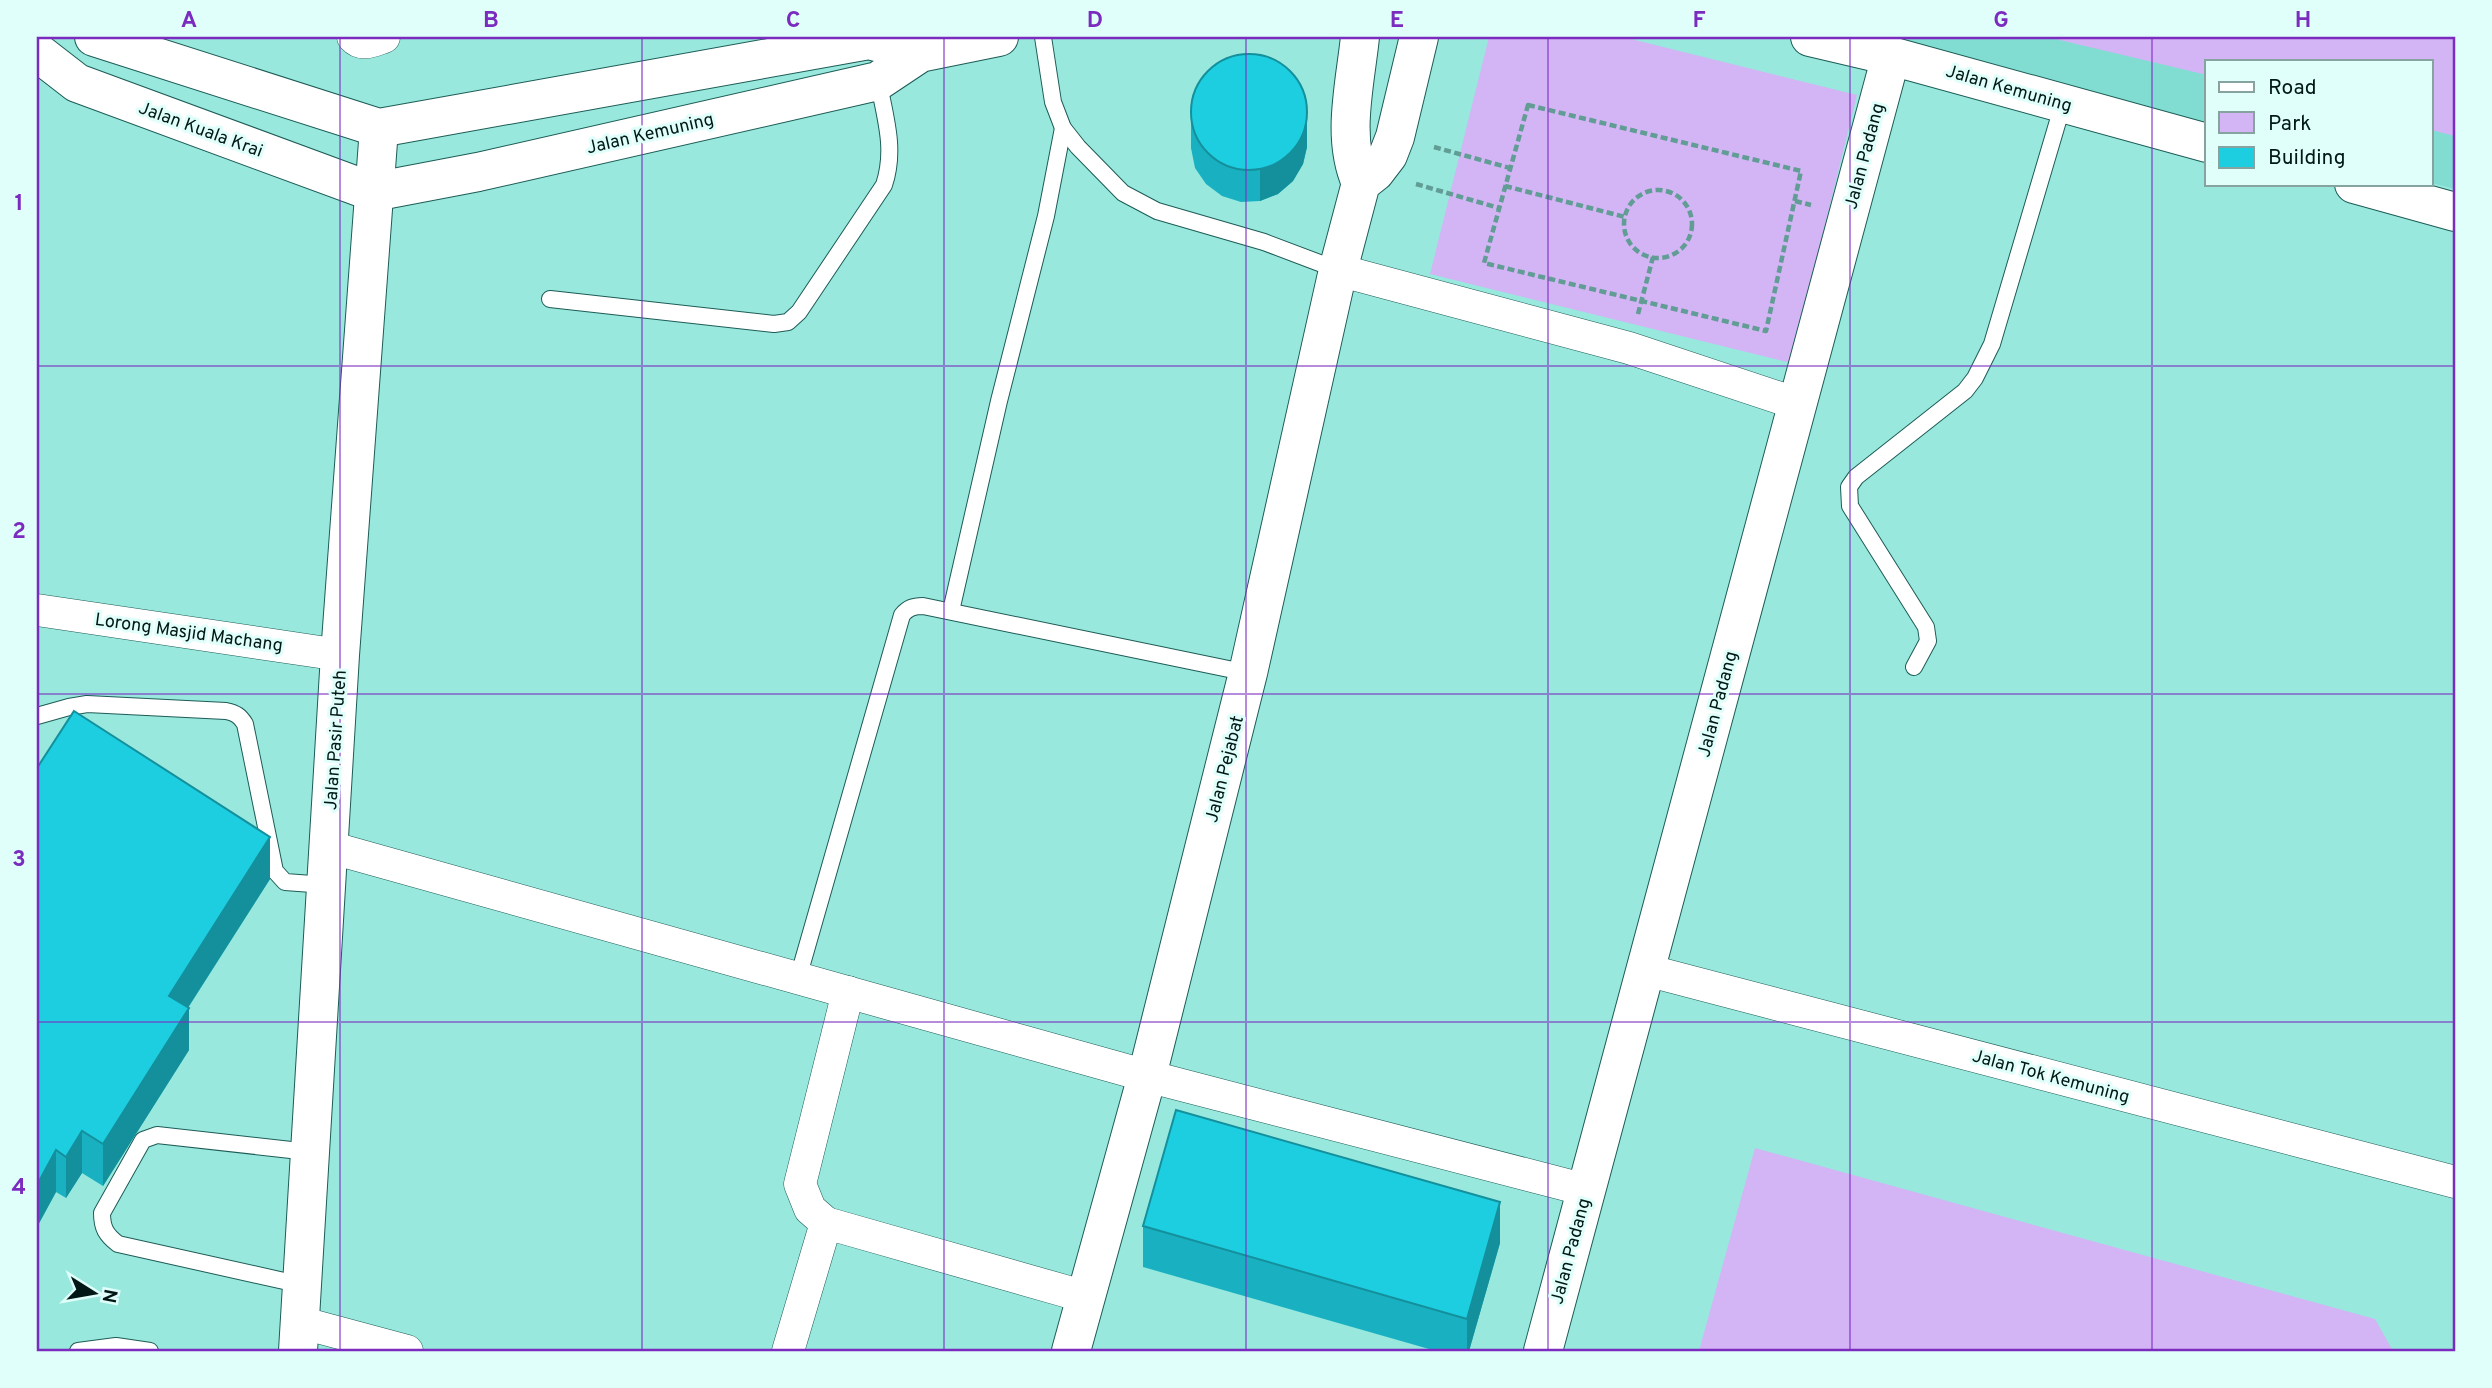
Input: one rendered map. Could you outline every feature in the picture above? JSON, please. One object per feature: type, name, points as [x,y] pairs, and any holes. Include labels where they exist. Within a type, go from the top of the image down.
[{"type":"main road","points":[[37,40],[75,37]]},
{"type":"main road","points":[[94,37],[379,128]]},
{"type":"main road","name":"Jalan Kemuning","points":[[379,128],[874,60],[999,37]]},
{"type":"main road","points":[[1360,37],[1350,141],[1353,164],[1368,177]]},
{"type":"main road","name":"Jalan Pejabat","points":[[1071,1351],[1147,1076],[1248,673],[1338,270],[1368,177],[1388,155],[1395,137],[1419,37]]},
{"type":"main road","name":"Jalan Kemuning","points":[[1810,37],[1891,56],[2205,142]]},
{"type":"main road","name":"Jalan Kuala Krai","points":[[37,52],[77,83],[373,192]]},
{"type":"main road","name":"Jalan Padang","points":[[1543,1351],[1891,56]]},
{"type":"main road","name":"Jalan Kemuning","points":[[373,192],[478,173],[874,60]]},
{"type":"main road","name":"Jalan Pasir Puteh","points":[[299,1319],[340,654],[379,128]]},
{"type":"main road","points":[[2361,186],[2455,212]]},
{"type":"street","points":[[353,37],[362,43],[384,37]]},
{"type":"street","points":[[1338,270],[1629,348],[1798,404]]},
{"type":"street","name":"Lorong Masjid Machang","points":[[37,610],[340,654]]},
{"type":"street","points":[[328,847],[1147,1076],[1586,1190]]},
{"type":"street","name":"Jalan Tok Kemuning","points":[[1646,970],[2455,1182]]},
{"type":"street","points":[[848,992],[800,1184],[810,1209],[826,1223],[1086,1297]]},
{"type":"street","points":[[788,1351],[826,1223]]},
{"type":"street","points":[[299,1319],[407,1351]]},
{"type":"lane","points":[[1043,37],[1053,102],[1063,128],[1124,193],[1157,211],[1264,242],[1338,270]]},
{"type":"lane","points":[[550,299],[774,324],[788,322],[799,312],[884,185],[890,167],[891,150],[874,60]]},
{"type":"lane","points":[[1914,667],[1928,642],[1926,627],[1850,506],[1849,487],[1856,477],[1965,391],[1976,378],[1992,344],[2063,104]]},
{"type":"lane","points":[[951,611],[999,401],[1046,216],[1063,128]]},
{"type":"lane","points":[[798,978],[902,615],[910,607],[951,611],[1248,673]]},
{"type":"lane","points":[[37,716],[69,706],[87,704],[235,713],[245,724],[275,871],[285,882],[326,885]]},
{"type":"lane","points":[[299,1319],[118,1244],[107,1237],[102,1224],[102,1213],[143,1140],[149,1137],[157,1135],[309,1152]]},
{"type":"lane","points":[[78,1351],[116,1346],[150,1351]]},
{"type":"path","points":[[1528,105],[1801,171],[1766,331],[1484,263],[1505,187],[1528,105]]},
{"type":"path","points":[[1395,137],[1510,168]]},
{"type":"path","points":[[1368,177],[1499,208]]},
{"type":"path","points":[[1505,187],[1625,217]]},
{"type":"path","points":[[1649,191],[1673,193],[1683,200],[1690,211],[1690,234],[1685,245],[1676,253],[1665,258],[1653,257],[1642,254],[1633,247],[1625,228],[1625,217],[1638,196],[1649,191]]},
{"type":"path","points":[[1629,348],[1653,257]]},
{"type":"shaded area","points":[[1854,37],[2455,37],[2455,189],[2432,183],[2432,60],[2205,60],[2205,125]]},
{"type":"green space","points":[[1489,37],[1623,37],[1857,95],[1791,363],[1430,274]]},
{"type":"green space","points":[[2047,37],[2455,37],[2455,136],[2432,130],[2432,60],[2205,60],[2205,75]]},
{"type":"green space","points":[[1755,1148],[2375,1319],[2393,1351],[1699,1351]]},
{"type":"building","points":[[1249,54],[1271,59],[1290,71],[1302,90],[1307,112],[1302,134],[1290,153],[1271,165],[1249,170],[1227,165],[1208,153],[1196,134],[1191,112],[1196,90],[1208,71],[1227,59]]},
{"type":"building","points":[[74,711],[270,837],[169,996],[189,1008],[103,1144],[82,1131],[66,1157],[56,1150],[37,1185],[37,768]]},
{"type":"building","points":[[1176,1110],[1500,1202],[1467,1319],[1143,1226]]}]
